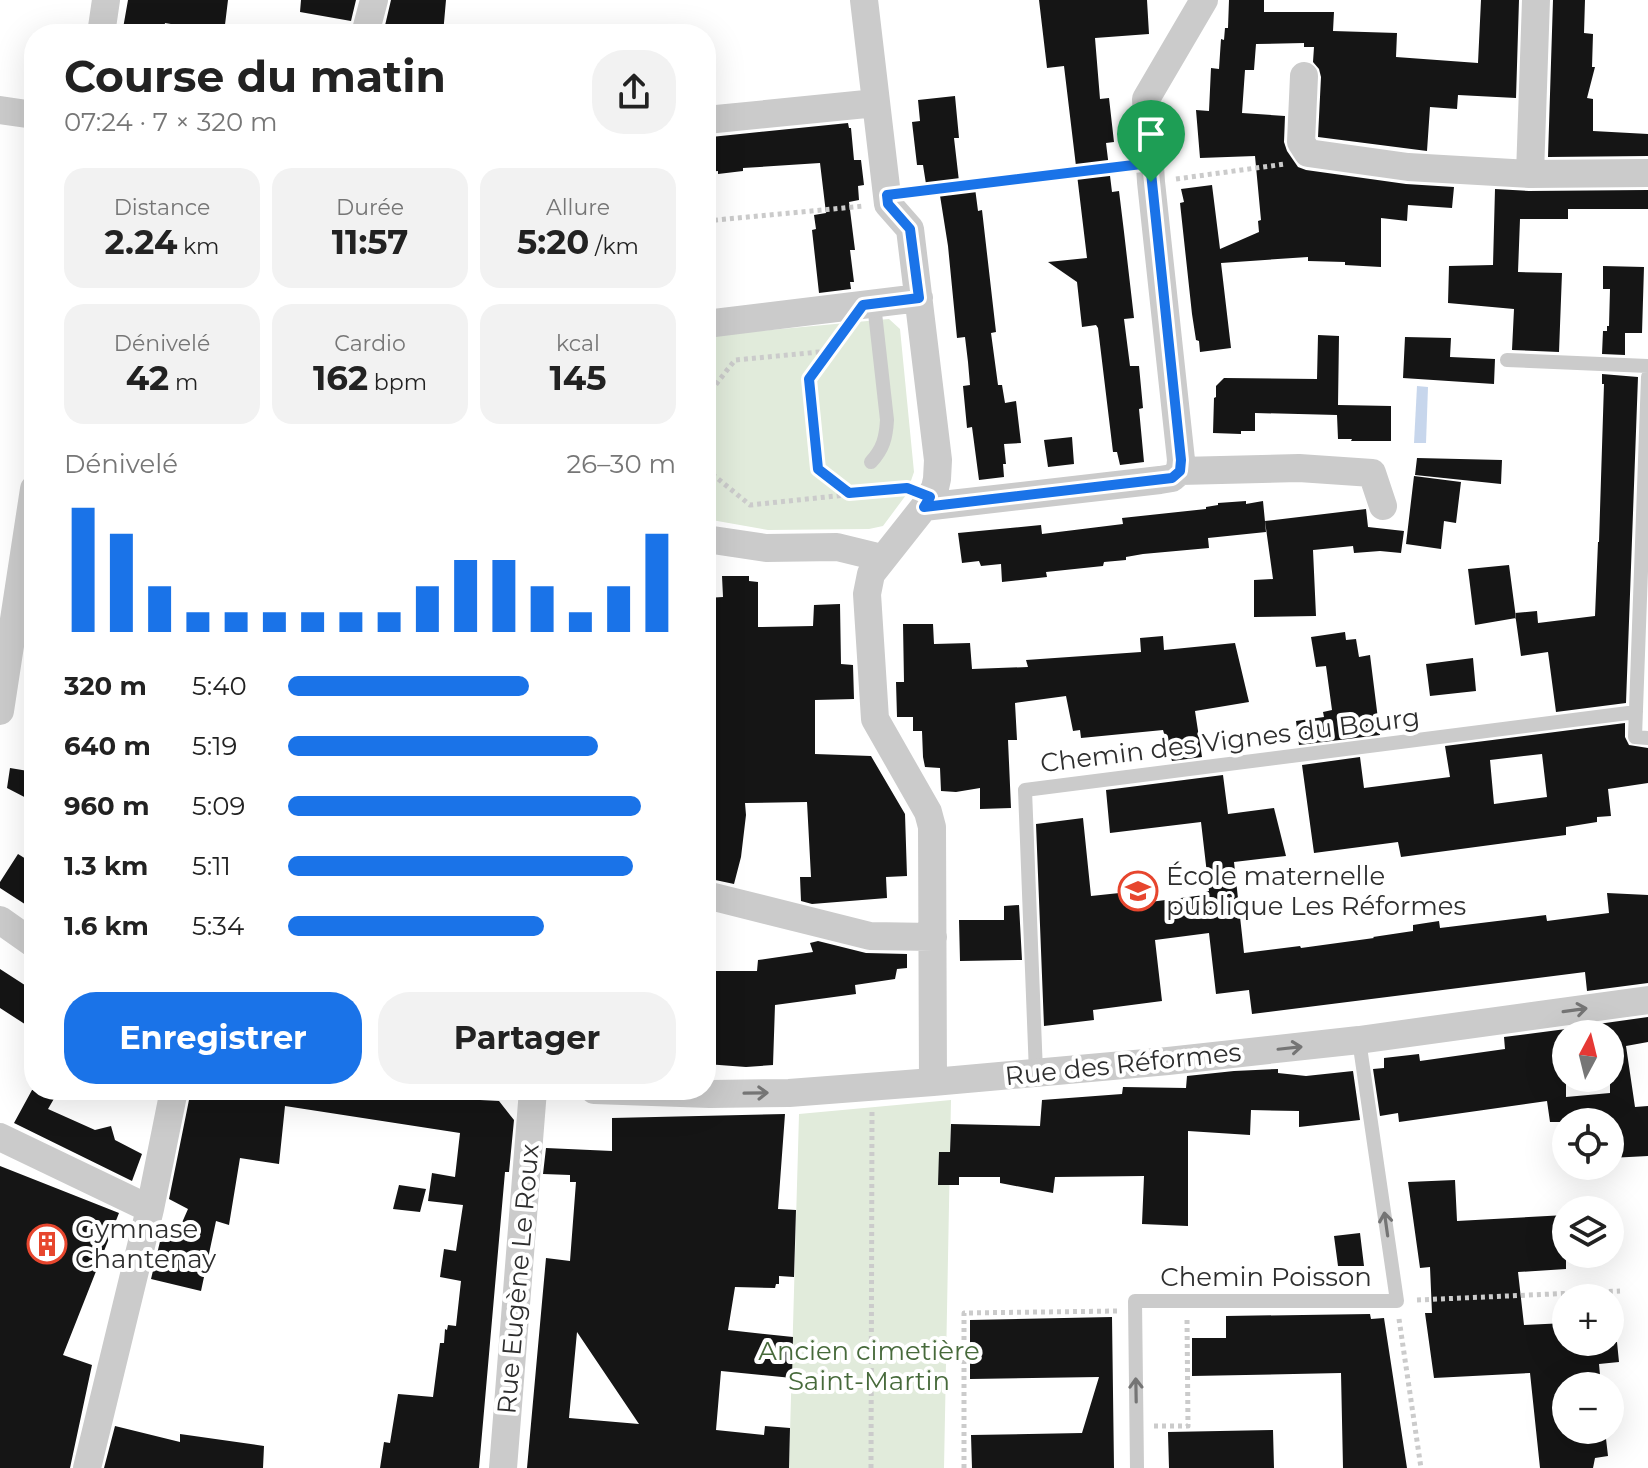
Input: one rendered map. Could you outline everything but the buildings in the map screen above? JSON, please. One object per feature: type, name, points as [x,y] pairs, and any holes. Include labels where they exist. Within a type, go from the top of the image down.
[{"type":"street","points":[[102,24],[106,0]]},
{"type":"street","points":[[368,24],[374,0]]},
{"type":"street","points":[[864,0],[888,199],[910,229],[938,460],[937,479],[927,502],[871,574],[867,594],[875,719],[928,812],[932,827],[933,1082]]},
{"type":"street","points":[[1180,471],[1150,173],[1146,99],[1204,0]]},
{"type":"street","points":[[1530,174],[1536,0]]},
{"type":"street","points":[[1304,76],[1301,142],[1308,153],[1408,167],[1530,174],[1648,173]]},
{"type":"street","points":[[716,119],[876,103]]},
{"type":"street","points":[[0,110],[24,114]]},
{"type":"street","points":[[716,323],[919,298]]},
{"type":"street","points":[[927,502],[1160,480],[1172,478],[1180,471],[1299,468],[1372,473],[1383,506]]},
{"type":"street","points":[[716,540],[766,548],[837,547],[882,558]]},
{"type":"street","points":[[0,711],[24,589]]},
{"type":"street","points":[[716,898],[870,936],[933,937]]},
{"type":"street","points":[[0,920],[24,937]]},
{"type":"street","name":"Rue des Réformes","points":[[716,1094],[789,1093],[1036,1073],[1359,1040],[1648,1000]]},
{"type":"street","points":[[87,1468],[150,1209],[172,1100]]},
{"type":"street","name":"Rue Eugène Le Roux","points":[[503,1468],[532,1100]]},
{"type":"street","points":[[0,1137],[150,1209]]},
{"type":"lane","points":[[869,304],[887,420],[883,447],[871,462]]},
{"type":"lane","points":[[1507,360],[1648,366]]},
{"type":"lane","points":[[1648,377],[1635,737],[1648,738]]},
{"type":"lane","name":"Chemin des Vignes du Bourg","points":[[1036,1073],[1025,790],[1636,712]]},
{"type":"lane","name":"Chemin Poisson","points":[[1137,1468],[1135,1301],[1397,1301],[1359,1040]]},
{"type":"path","points":[[716,220],[888,199],[1296,162],[1308,153]]},
{"type":"path","points":[[849,493],[818,469],[809,379],[869,304]]},
{"type":"path","points":[[716,384],[735,360],[830,351]]},
{"type":"path","points":[[716,477],[750,505],[907,488],[927,502]]},
{"type":"path","points":[[871,1468],[873,1087]]},
{"type":"path","points":[[1421,1468],[1397,1301],[1552,1294]]},
{"type":"path","points":[[964,1468],[964,1313],[1135,1310]]},
{"type":"path","points":[[1137,1426],[1188,1426],[1187,1316]]},
{"type":"green space","points":[[889,319],[900,329],[914,472],[906,495],[883,526],[869,529],[768,530],[716,521],[716,335]]},
{"type":"green space","name":"Ancien cimetière Saint-Martin","points":[[951,1100],[944,1468],[789,1468],[799,1114]]},
{"type":"water","points":[[1417,386],[1428,387],[1426,443],[1414,443]]},
{"type":"place","name":"École maternelle publique Les Réformes","points":[[1138,891]]},
{"type":"place","name":"Gymnase Chantenay","points":[[47,1244]]},
{"type":"route","points":[[1150,163],[1151,182],[1181,460],[1180,471],[1172,478],[924,507],[930,497],[907,488],[849,493],[818,469],[809,379],[863,305],[919,298],[910,229],[888,204],[887,195],[1150,163]]}]
